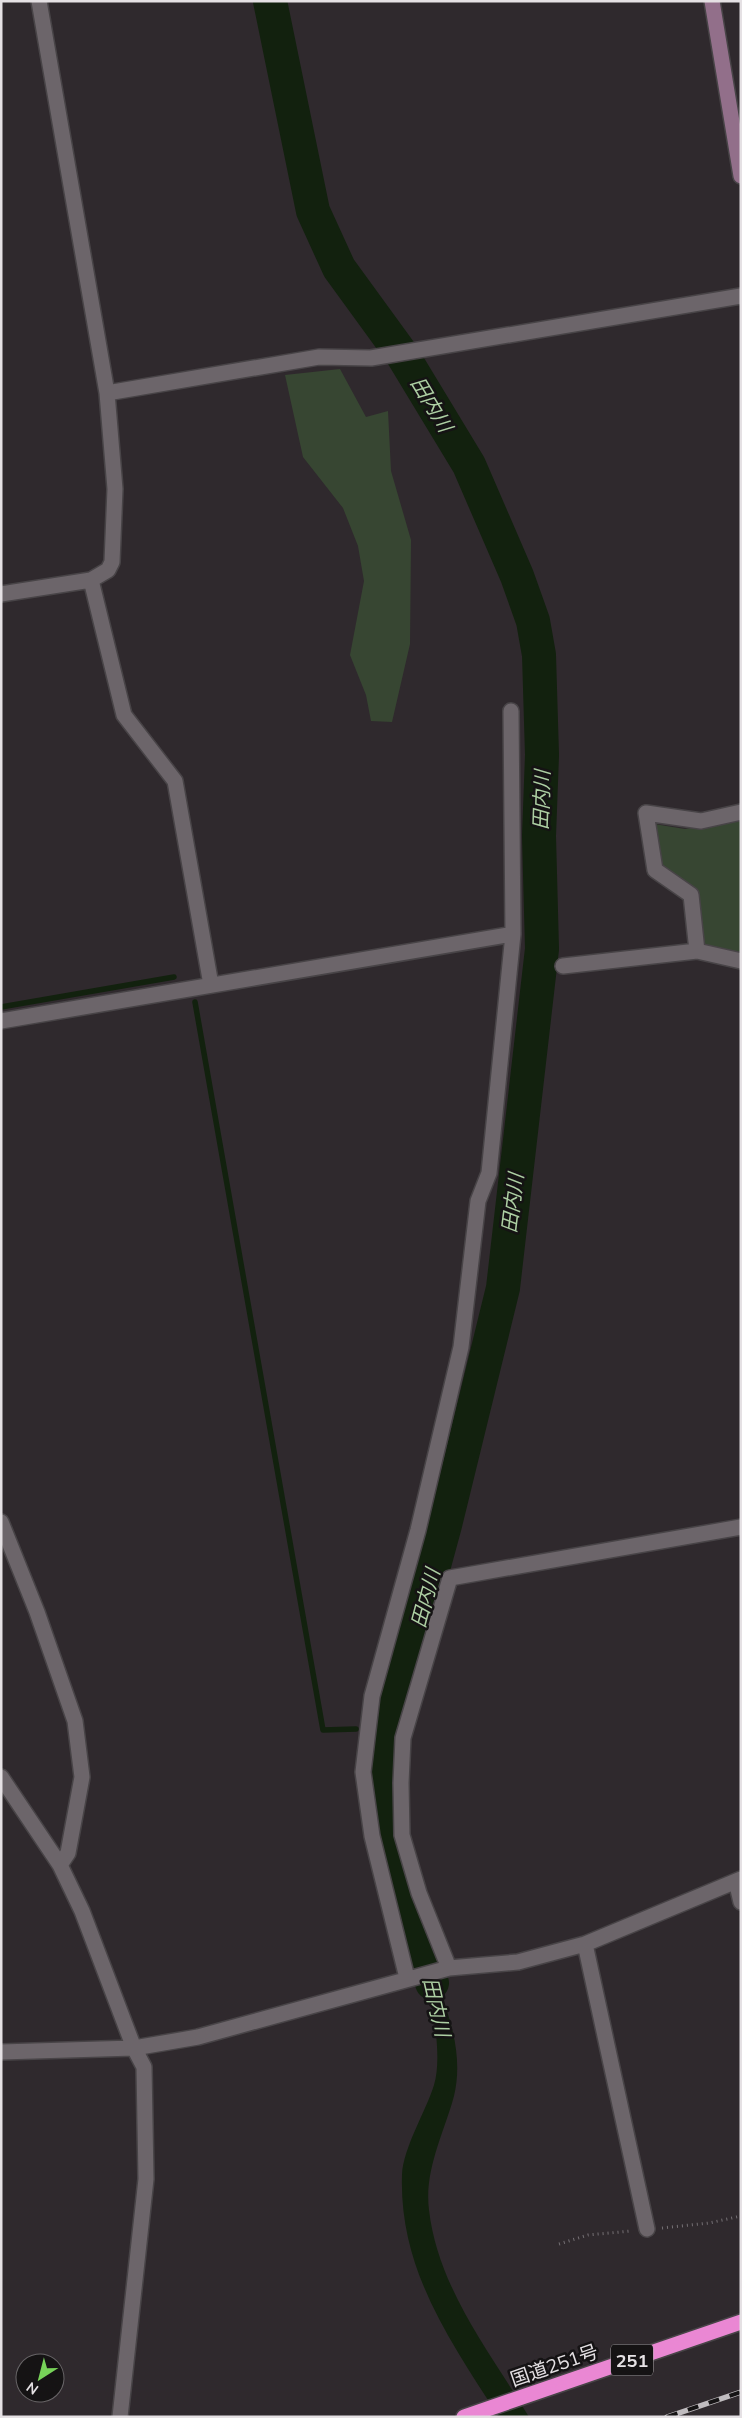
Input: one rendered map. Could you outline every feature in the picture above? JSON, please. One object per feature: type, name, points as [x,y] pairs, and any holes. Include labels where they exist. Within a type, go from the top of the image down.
[{"type":"highway","name":"国道251号","points":[[465,2417],[741,2322]]},
{"type":"street","points":[[1,594],[91,580],[108,570],[112,562],[115,489],[106,393],[39,1]]},
{"type":"street","points":[[712,1],[741,176]]},
{"type":"street","points":[[106,393],[318,357],[371,358],[741,296]]},
{"type":"street","points":[[91,580],[124,716],[175,781],[211,985]]},
{"type":"street","points":[[411,1977],[372,1836],[363,1772],[372,1696],[418,1530],[462,1347],[478,1201],[490,1173],[513,934],[510,711]]},
{"type":"street","points":[[698,951],[691,894],[655,870],[646,813],[692,821],[741,812]]},
{"type":"street","points":[[1,1021],[513,934]]},
{"type":"street","points":[[563,966],[698,951],[741,960]]},
{"type":"street","points":[[1,1522],[37,1612],[75,1721],[82,1777],[68,1853],[60,1866]]},
{"type":"street","points":[[446,1969],[419,1894],[402,1835],[401,1783],[403,1738],[450,1578],[741,1527]]},
{"type":"street","points":[[1,1777],[60,1866],[82,1911],[134,2048],[144,2068],[146,2180],[120,2417]]},
{"type":"street","points":[[1,2052],[134,2048],[198,2037],[411,1977],[446,1969],[518,1962],[585,1944],[738,1880],[741,1902]]},
{"type":"street","points":[[585,1944],[647,2229]]},
{"type":"shaded area","points":[[340,369],[366,417],[388,411],[391,471],[411,540],[410,644],[392,722],[371,721],[366,695],[350,655],[364,581],[358,546],[343,508],[303,457],[285,375]]},
{"type":"shaded area","points":[[741,819],[741,956],[701,946],[694,890],[660,866],[654,824],[685,829]]},
{"type":"water","points":[[419,1939],[442,1996],[454,2036],[457,2056],[454,2096],[429,2181],[429,2210],[434,2239],[454,2293],[483,2344],[529,2417],[499,2417],[446,2332],[431,2303],[418,2273],[409,2242],[403,2209],[403,2164],[410,2142],[434,2085],[437,2070],[436,2033]]},
{"type":"waterway","name":"田内川","points":[[270,1],[313,211],[339,268],[403,356],[469,465],[517,576],[533,621],[539,655],[542,755],[539,836],[542,949],[503,1288],[445,1525],[390,1727],[387,1762],[389,1838],[432,1983]]},
{"type":"waterway","points":[[1,1007],[174,977]]},
{"type":"waterway","points":[[195,1002],[323,1730],[356,1729]]},
{"type":"waterway","points":[[377,1728],[390,1727]]},
{"type":"railway","points":[[667,2417],[741,2392]]}]
